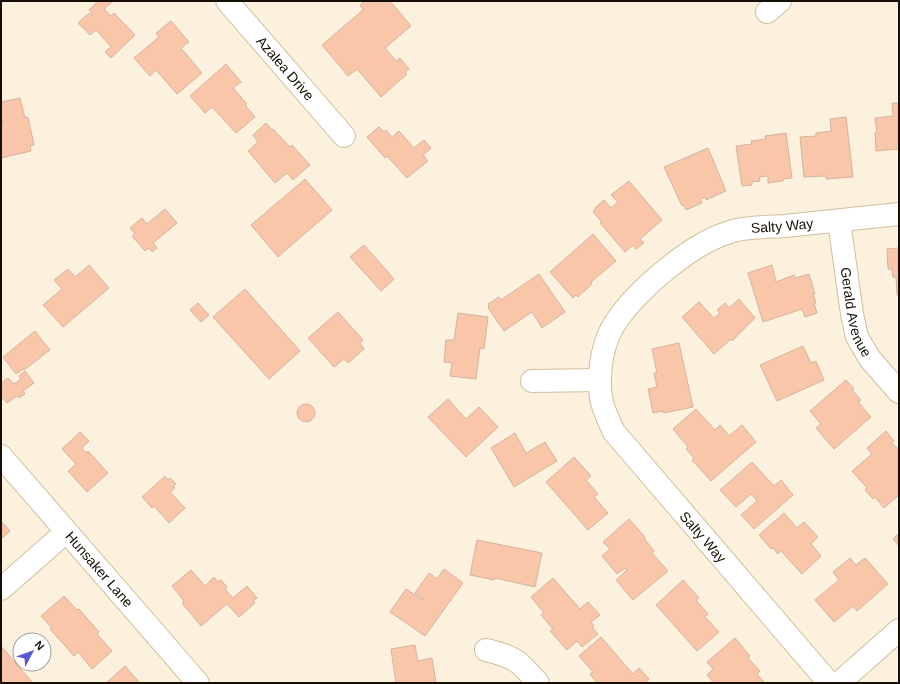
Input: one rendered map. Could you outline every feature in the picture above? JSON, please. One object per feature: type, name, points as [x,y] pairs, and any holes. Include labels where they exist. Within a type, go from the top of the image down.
[{"type":"street","name":"Azalea Drive","points":[[227,1],[344,136]]},
{"type":"street","name":"Salty Way","points":[[829,683],[614,432],[607,418],[601,398],[601,365],[611,330],[642,291],[689,251],[704,243],[735,230],[899,214]]},
{"type":"street","name":"Gerald Avenue","points":[[839,221],[852,314],[857,337],[870,359],[899,392]]},
{"type":"street","points":[[532,381],[600,380]]},
{"type":"street","name":"Hunsaker Lane","points":[[1,456],[198,683]]},
{"type":"street","points":[[1,589],[66,532]]},
{"type":"street","points":[[839,683],[899,630]]},
{"type":"street","points":[[486,650],[514,658],[538,683]]},
{"type":"building","points":[[98,1],[111,1],[112,2],[104,9],[111,16],[114,13],[135,35],[111,58],[105,52],[111,47],[96,30],[90,35],[78,23],[89,13],[92,16],[93,15],[89,10]]},
{"type":"building","points":[[365,1],[368,4],[372,1],[390,1],[411,26],[385,48],[396,61],[400,58],[409,69],[405,72],[407,74],[381,97],[357,69],[348,76],[322,45],[363,10],[360,5]]},
{"type":"building","points":[[171,21],[189,42],[181,48],[202,73],[177,94],[156,70],[150,76],[134,58],[159,37],[156,33]]},
{"type":"building","points":[[226,64],[241,82],[233,88],[247,104],[245,105],[255,117],[236,133],[212,107],[205,113],[190,96]]},
{"type":"building","points":[[20,98],[25,118],[28,117],[34,145],[30,146],[31,151],[1,158],[1,124],[3,124],[1,116],[1,102]]},
{"type":"building","points":[[892,103],[899,103],[899,149],[876,151],[875,133],[877,132],[875,118],[893,116]]},
{"type":"building","points":[[846,117],[853,177],[826,179],[826,176],[804,177],[800,137],[816,136],[816,133],[831,131],[830,119]]},
{"type":"building","points":[[266,123],[290,147],[292,145],[310,165],[293,180],[287,173],[275,183],[248,151],[258,142],[253,135]]},
{"type":"building","points":[[379,127],[384,132],[386,130],[392,137],[399,131],[414,148],[424,140],[431,148],[423,155],[428,161],[407,178],[387,156],[385,158],[367,137]]},
{"type":"building","points":[[786,133],[792,178],[768,183],[768,176],[759,177],[760,181],[752,182],[752,185],[742,186],[736,146],[752,144],[751,141],[766,139],[765,136]]},
{"type":"building","points":[[708,148],[726,191],[706,200],[705,197],[700,199],[702,203],[686,210],[684,205],[682,206],[664,167]]},
{"type":"building","points":[[305,179],[332,210],[278,257],[251,225]]},
{"type":"building","points":[[629,181],[662,220],[640,239],[644,243],[636,249],[633,245],[625,252],[600,223],[602,222],[593,212],[604,200],[611,208],[618,202],[611,195]]},
{"type":"building","points":[[165,209],[177,223],[153,243],[157,248],[152,252],[149,248],[145,251],[132,236],[135,234],[130,228],[142,218],[147,224]]},
{"type":"building","points":[[593,234],[616,261],[591,282],[592,284],[578,297],[576,295],[573,298],[550,272]]},
{"type":"building","points":[[364,245],[394,279],[381,291],[350,257]]},
{"type":"building","points":[[899,248],[899,295],[897,295],[896,277],[893,277],[892,269],[888,269],[887,249]]},
{"type":"building","points":[[89,265],[109,288],[63,327],[43,305],[62,289],[54,280],[68,269],[75,277]]},
{"type":"building","points":[[772,265],[776,282],[794,275],[795,278],[809,274],[815,294],[813,294],[817,313],[805,317],[802,309],[763,322],[748,273]]},
{"type":"building","points":[[539,274],[565,312],[542,328],[532,312],[504,331],[488,308],[488,304],[499,297],[501,300]]},
{"type":"building","points":[[245,289],[300,351],[269,379],[213,317]]},
{"type":"building","points":[[739,299],[755,318],[732,341],[731,339],[714,354],[682,317],[699,302],[714,318],[720,313],[717,310],[725,303],[729,308]]},
{"type":"building","points":[[198,303],[209,315],[201,322],[190,310]]},
{"type":"building","points":[[338,312],[363,340],[360,343],[364,349],[348,363],[344,359],[334,367],[308,338]]},
{"type":"building","points":[[458,313],[488,317],[484,349],[480,348],[476,379],[450,376],[452,363],[444,362],[446,340],[454,340]]},
{"type":"building","points":[[35,331],[50,350],[24,370],[23,369],[16,374],[3,357]]},
{"type":"building","points":[[679,343],[693,407],[664,413],[663,411],[653,413],[648,389],[657,387],[654,373],[657,373],[652,349]]},
{"type":"building","points":[[803,346],[811,363],[816,361],[824,380],[777,401],[760,365]]},
{"type":"building","points":[[25,371],[34,383],[23,391],[25,394],[19,398],[17,396],[7,403],[1,396],[1,383],[8,378],[14,384],[21,379],[19,376]]},
{"type":"building","points":[[846,380],[861,400],[858,402],[871,417],[834,449],[816,428],[821,424],[810,411]]},
{"type":"building","points":[[448,399],[466,419],[479,407],[498,427],[466,457],[428,417]]},
{"type":"building","points":[[306,404],[310,405],[314,409],[314,417],[310,421],[306,422],[302,421],[298,417],[297,413],[298,409],[302,405]]},
{"type":"building","points":[[696,409],[715,430],[720,425],[729,436],[742,425],[756,442],[711,481],[692,460],[694,458],[686,449],[688,447],[673,429]]},
{"type":"building","points":[[886,431],[894,441],[892,443],[899,450],[899,495],[884,508],[875,497],[873,499],[865,490],[867,488],[852,471],[872,454],[867,448]]},
{"type":"building","points":[[80,432],[89,441],[82,448],[86,453],[88,451],[108,473],[87,492],[68,471],[76,464],[62,449]]},
{"type":"building","points":[[515,433],[526,453],[545,442],[557,461],[514,487],[491,448]]},
{"type":"building","points":[[574,457],[591,476],[586,480],[598,494],[594,497],[608,513],[588,530],[546,482]]},
{"type":"building","points":[[752,462],[774,486],[781,480],[793,495],[754,529],[741,515],[757,501],[751,494],[736,507],[720,490]]},
{"type":"building","points":[[165,476],[168,480],[170,478],[176,484],[173,486],[175,488],[170,492],[185,508],[169,523],[154,506],[152,508],[142,497]]},
{"type":"building","points":[[784,513],[797,528],[804,522],[818,537],[811,544],[821,556],[802,574],[781,551],[778,554],[773,548],[771,549],[759,535]]},
{"type":"building","points":[[629,519],[645,537],[644,538],[654,551],[652,553],[668,571],[633,600],[616,580],[627,570],[625,568],[617,574],[602,556],[610,549],[603,542]]},
{"type":"building","points":[[1,521],[10,531],[1,539]]},
{"type":"building","points":[[899,533],[899,546],[893,539]]},
{"type":"building","points":[[477,540],[542,553],[535,587],[495,578],[494,580],[470,575]]},
{"type":"building","points":[[850,558],[856,565],[865,558],[888,584],[857,611],[853,606],[834,622],[815,600],[839,580],[833,572]]},
{"type":"building","points":[[444,569],[463,583],[425,636],[390,612],[406,589],[423,600],[424,599],[415,593],[429,573],[437,579]]},
{"type":"building","points":[[191,570],[205,586],[214,577],[218,582],[221,580],[227,587],[225,589],[233,598],[247,586],[257,598],[253,601],[255,603],[239,617],[227,604],[201,626],[182,603],[184,601],[172,586]]},
{"type":"building","points":[[553,578],[580,609],[588,602],[600,615],[591,622],[594,626],[592,627],[598,634],[582,647],[577,641],[567,650],[550,631],[553,629],[541,615],[544,613],[531,597]]},
{"type":"building","points":[[683,580],[699,598],[696,600],[708,614],[705,617],[719,632],[697,651],[656,605]]},
{"type":"building","points":[[64,596],[77,610],[79,609],[99,632],[97,634],[112,651],[92,669],[78,652],[74,656],[50,629],[52,628],[41,616]]},
{"type":"building","points":[[601,637],[633,674],[639,668],[649,679],[645,683],[597,683],[590,674],[593,672],[579,656]]},
{"type":"building","points":[[735,638],[750,656],[748,658],[760,671],[757,674],[765,683],[714,683],[707,675],[713,669],[707,662]]},
{"type":"building","points":[[415,645],[418,661],[432,658],[436,683],[396,683],[391,649]]},
{"type":"building","points":[[1,646],[12,659],[12,672],[23,672],[33,683],[1,683]]},
{"type":"building","points":[[125,666],[140,683],[106,683]]}]
